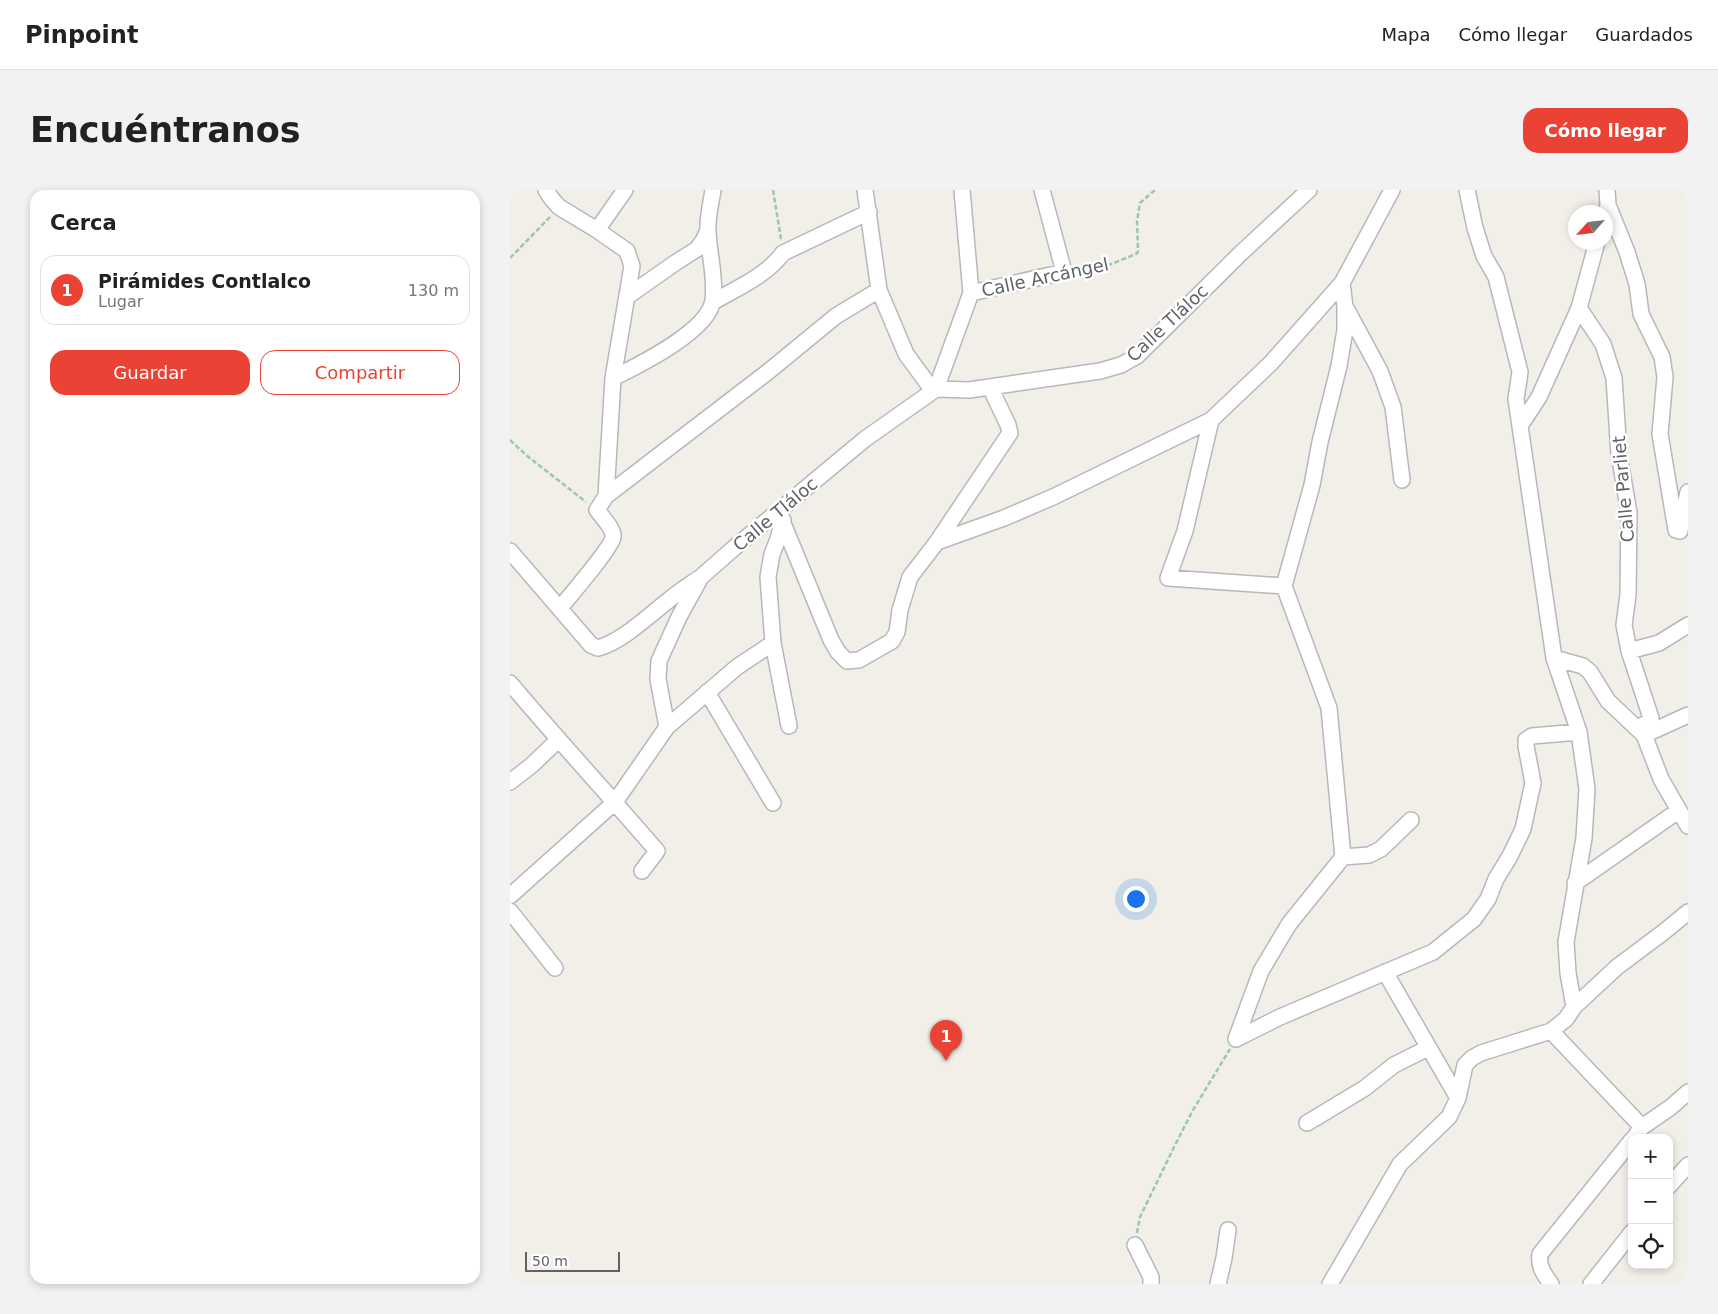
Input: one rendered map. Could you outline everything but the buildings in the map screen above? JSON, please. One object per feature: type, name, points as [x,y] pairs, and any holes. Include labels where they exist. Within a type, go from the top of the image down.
[{"type":"street","points":[[546,190],[550,198],[559,207],[597,230],[627,252],[632,266],[613,378],[606,496]]},
{"type":"street","points":[[597,230],[625,190]]},
{"type":"street","points":[[613,378],[658,355],[693,329],[708,315],[713,302],[713,276],[708,230],[713,190]]},
{"type":"street","points":[[865,190],[878,290],[906,354],[928,384],[936,390],[971,293],[962,190]]},
{"type":"street","points":[[1042,190],[1064,272]]},
{"type":"street","name":"Calle Tláloc","points":[[667,727],[658,679],[660,661],[679,617],[701,577],[734,548],[780,516],[865,439],[936,390],[969,390],[1100,371],[1121,365],[1136,356],[1240,253],[1309,190]]},
{"type":"street","points":[[937,542],[1004,518],[1054,497],[1211,420],[1271,363],[1342,283],[1392,190]]},
{"type":"street","points":[[1467,190],[1475,228],[1484,256],[1496,278],[1520,372],[1516,399],[1554,658],[1579,732],[1587,789],[1584,838],[1566,942],[1568,973],[1574,1007]]},
{"type":"street","points":[[1607,190],[1607,205]]},
{"type":"street","points":[[713,302],[764,272],[783,253],[869,212]]},
{"type":"street","points":[[1613,223],[1627,252],[1637,284],[1642,314],[1662,357],[1664,377],[1660,434],[1676,530],[1678,531],[1680,531],[1688,492]]},
{"type":"street","points":[[628,296],[697,249],[708,230]]},
{"type":"street","points":[[1520,426],[1539,397],[1579,308],[1595,250]]},
{"type":"street","name":"Calle Arcángel","points":[[971,293],[1064,272]]},
{"type":"street","points":[[1236,1039],[1261,971],[1289,924],[1343,857],[1329,708],[1284,586],[1312,485],[1320,442],[1339,366],[1345,330],[1342,283]]},
{"type":"street","points":[[560,608],[612,540],[612,531],[597,510],[606,496],[769,372],[836,316],[878,290]]},
{"type":"street","points":[[1345,307],[1380,371],[1393,407],[1402,480]]},
{"type":"street","name":"Calle Parliet","points":[[1579,308],[1603,344],[1614,378],[1619,454],[1629,512],[1628,595],[1624,625],[1629,651],[1651,718],[1650,722],[1641,731]]},
{"type":"street","points":[[780,516],[831,640],[838,652],[847,661],[859,660],[892,641],[897,632],[900,610],[910,578],[937,542],[1010,433],[990,387]]},
{"type":"street","points":[[1211,420],[1185,531],[1168,578],[1284,586]]},
{"type":"street","points":[[780,516],[778,539],[772,554],[768,577],[768,604],[773,643],[789,726]]},
{"type":"street","points":[[510,551],[591,644],[598,648],[608,645],[701,577]]},
{"type":"street","points":[[1629,651],[1659,643],[1688,625]]},
{"type":"street","points":[[510,896],[615,802],[667,727],[737,667],[773,643]]},
{"type":"street","points":[[1554,658],[1583,666],[1590,672],[1608,701],[1641,731],[1661,779],[1688,826]]},
{"type":"street","points":[[510,682],[558,740],[657,851],[642,871]]},
{"type":"street","points":[[707,692],[773,802]]},
{"type":"street","points":[[1641,731],[1688,715]]},
{"type":"street","points":[[1236,1039],[1280,1017],[1433,952],[1474,919],[1488,899],[1496,879],[1523,829],[1533,783],[1526,740],[1532,736],[1579,732]]},
{"type":"street","points":[[510,782],[532,765],[558,740]]},
{"type":"street","points":[[1575,883],[1678,811]]},
{"type":"street","points":[[1343,857],[1369,854],[1381,849],[1411,820]]},
{"type":"street","points":[[510,911],[554,968]]},
{"type":"street","points":[[1330,1284],[1400,1164],[1449,1117],[1458,1098],[1466,1066],[1472,1058],[1481,1053],[1550,1030],[1566,1019],[1574,1007],[1617,967],[1688,912]]},
{"type":"street","points":[[1385,972],[1458,1098]]},
{"type":"street","points":[[1550,1030],[1635,1134]]},
{"type":"street","points":[[1308,1123],[1365,1088],[1394,1065],[1428,1048]]},
{"type":"street","points":[[1637,1134],[1688,1092]]},
{"type":"street","points":[[1551,1284],[1540,1267],[1540,1254],[1628,1145]]},
{"type":"street","points":[[1673,1182],[1688,1165]]},
{"type":"street","points":[[1218,1284],[1228,1230]]},
{"type":"street","points":[[1591,1284],[1628,1237]]},
{"type":"street","points":[[1135,1245],[1151,1277],[1151,1284]]},
{"type":"path","points":[[773,190],[783,253]]},
{"type":"path","name":"Calle Arcángel","points":[[1064,272],[1104,267],[1136,254],[1138,252],[1137,221],[1140,203],[1155,190]]},
{"type":"path","points":[[510,258],[559,207]]},
{"type":"path","points":[[510,440],[526,455],[597,510]]},
{"type":"path","points":[[1135,1245],[1140,1217],[1174,1147],[1193,1110],[1236,1039]]},
{"type":"place","name":"Pirámides Contlalco","points":[[946,1061]]}]
